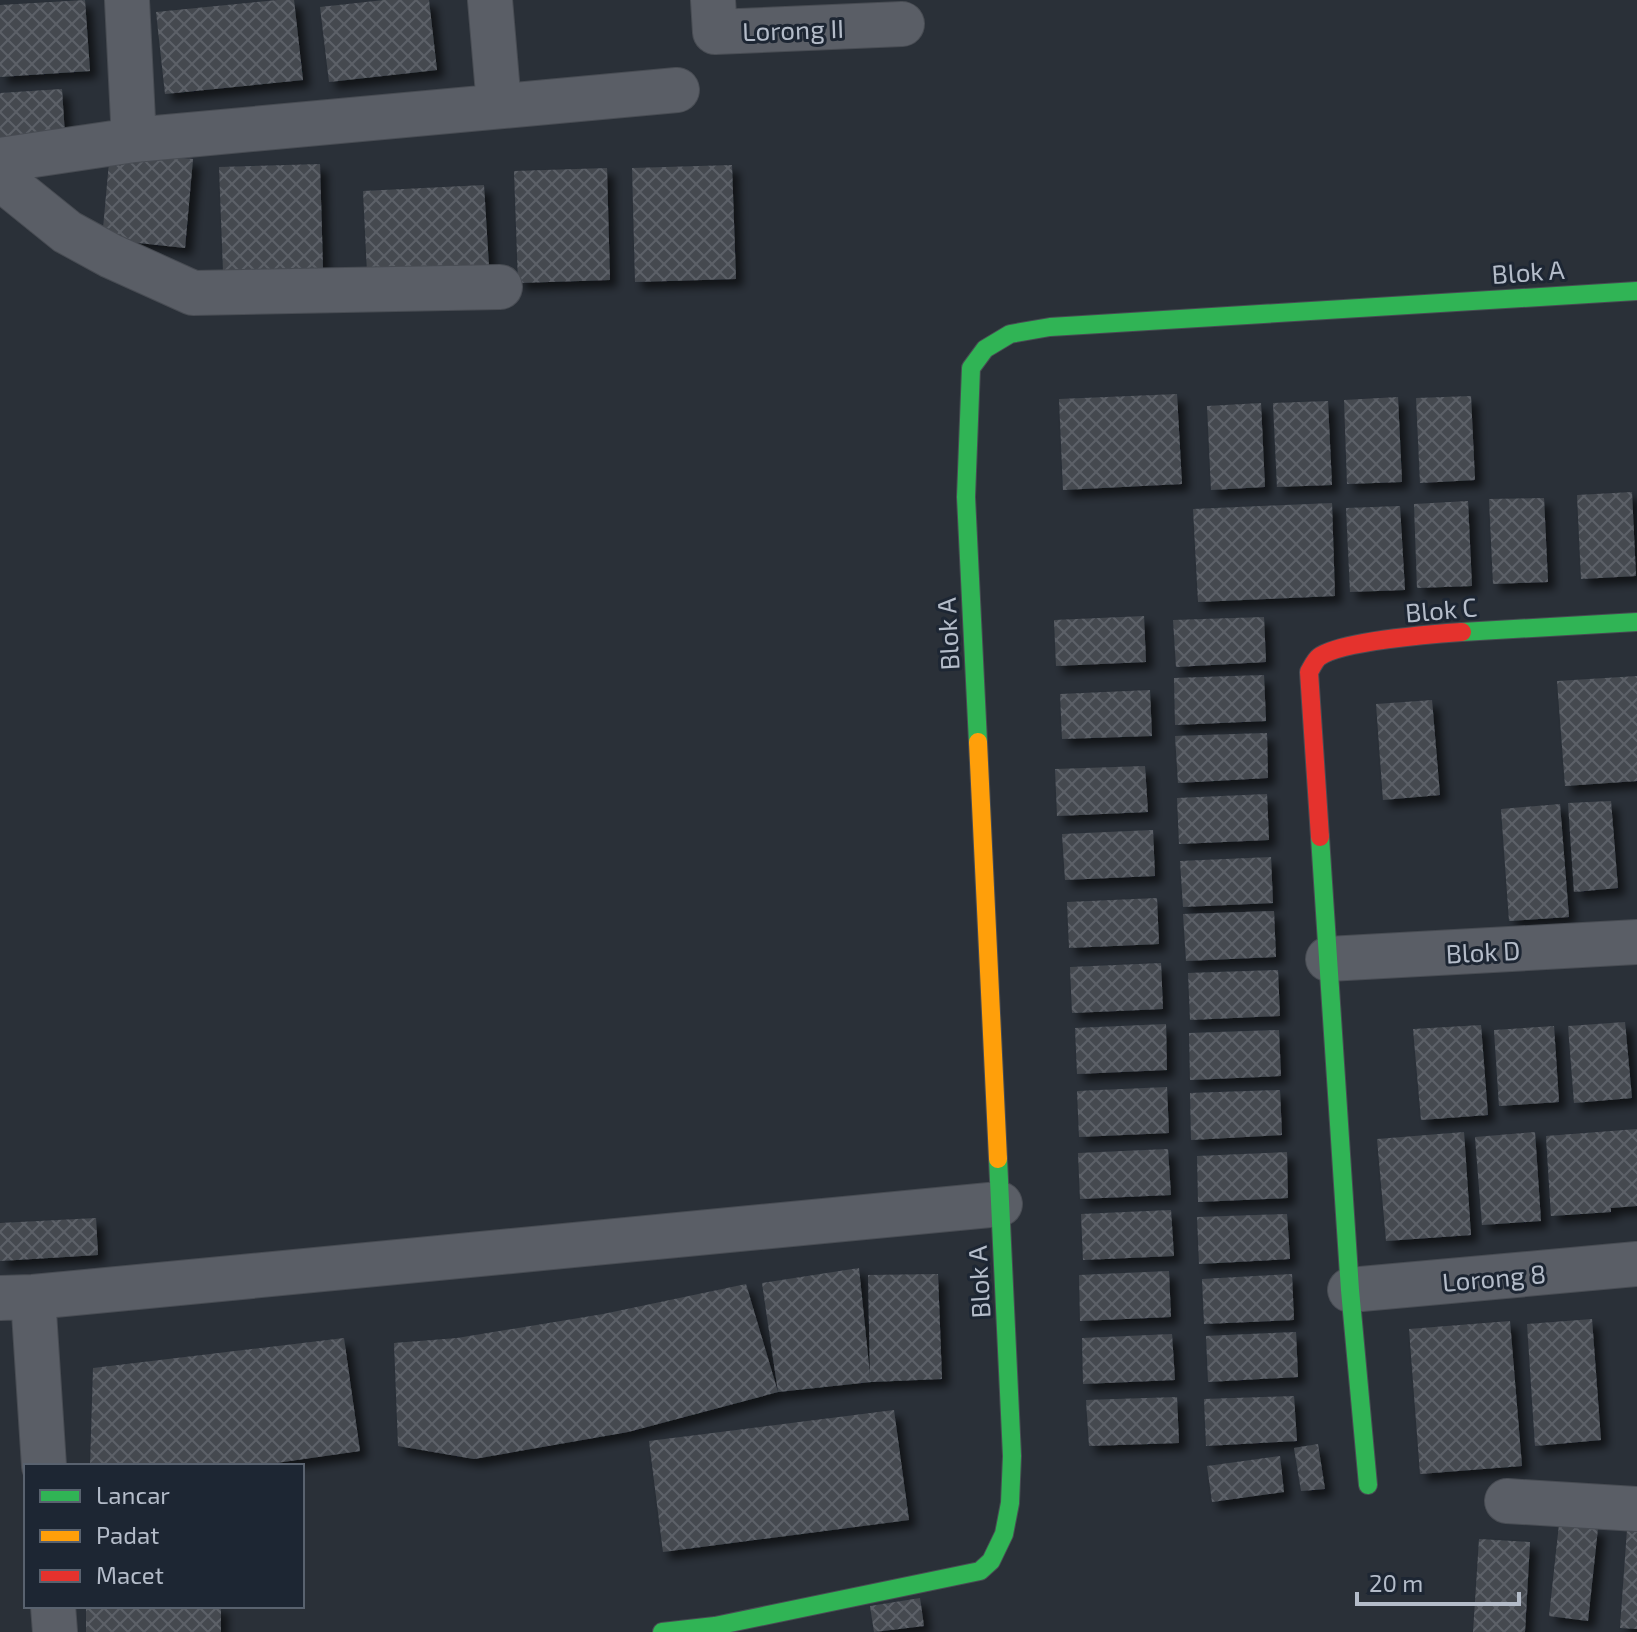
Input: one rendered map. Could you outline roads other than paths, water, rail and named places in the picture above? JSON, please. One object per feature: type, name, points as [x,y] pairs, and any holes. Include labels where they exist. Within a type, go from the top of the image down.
[{"type":"street","points":[[127,0],[134,140]]},
{"type":"street","points":[[490,0],[499,105]]},
{"type":"street","name":"Lorong II","points":[[713,0],[715,32],[902,24]]},
{"type":"street","points":[[0,160],[134,140],[677,90]]},
{"type":"street","points":[[0,178],[67,232],[111,256],[193,293],[500,287]]},
{"type":"street","name":"Blok A","points":[[662,1632],[715,1626],[980,1571],[996,1553],[1004,1535],[1012,1456],[966,497],[971,368],[985,349],[1010,334],[1050,327],[1637,291]]},
{"type":"street","name":"Blok C","points":[[1328,959],[1309,672],[1317,658],[1332,650],[1419,635],[1637,622]]},
{"type":"street","name":"Blok D","points":[[1328,959],[1637,942]]},
{"type":"street","points":[[1328,959],[1350,1290],[1368,1485]]},
{"type":"street","points":[[44,1464],[16,1298],[1000,1204]]},
{"type":"street","name":"Lorong 8","points":[[1350,1290],[1637,1264]]},
{"type":"street","points":[[1507,1501],[1637,1509]]},
{"type":"street","points":[[53,1608],[55,1632]]}]
